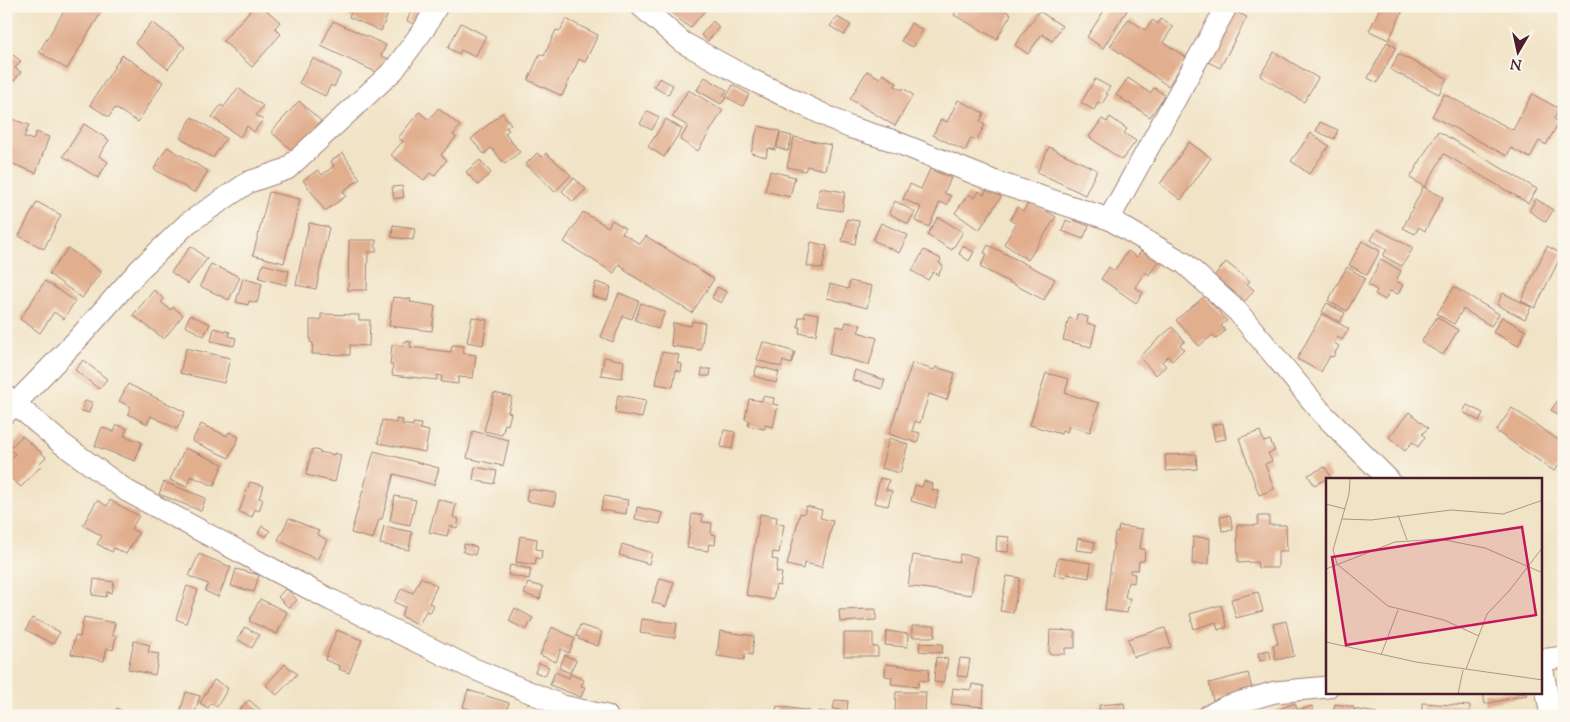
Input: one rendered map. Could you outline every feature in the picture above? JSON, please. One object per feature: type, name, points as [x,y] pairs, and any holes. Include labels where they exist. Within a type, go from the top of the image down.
[{"type":"street","points":[[436,6],[424,29],[394,70],[287,169],[249,182],[188,223],[140,269],[76,341],[9,404],[127,491],[331,600],[467,666],[563,706],[607,716]]},
{"type":"street","points":[[641,6],[682,42],[746,78],[849,126],[891,140],[996,182],[1108,219],[1184,263],[1238,312],[1323,414],[1387,478]]},
{"type":"street","points":[[1108,219],[1227,6]]},
{"type":"street","points":[[1542,660],[1564,657]]},
{"type":"street","points":[[1542,666],[1551,716]]},
{"type":"street","points":[[1208,716],[1228,706],[1275,692],[1326,687]]},
{"type":"building","points":[[67,6],[105,6],[67,69],[39,52]]},
{"type":"building","points":[[254,6],[262,6],[280,22],[275,28],[281,34],[252,67],[223,41]]},
{"type":"building","points":[[354,6],[387,6],[385,9],[389,11],[381,31],[349,17]]},
{"type":"building","points":[[413,6],[426,6],[417,25],[407,21]]},
{"type":"building","points":[[664,6],[706,6],[708,7],[690,28]]},
{"type":"building","points":[[959,6],[1004,6],[1002,9],[1011,14],[997,39],[954,15]]},
{"type":"building","points":[[1107,6],[1130,6],[1103,48],[1087,37]]},
{"type":"building","points":[[1381,6],[1405,6],[1389,40],[1369,31]]},
{"type":"building","points":[[1232,10],[1247,17],[1220,68],[1206,61]]},
{"type":"building","points":[[1039,11],[1062,26],[1052,41],[1042,34],[1028,54],[1015,45]]},
{"type":"building","points":[[837,17],[851,25],[844,35],[830,26]]},
{"type":"building","points":[[566,19],[598,35],[585,62],[579,59],[562,96],[528,80],[540,54],[544,56],[556,30],[560,31]]},
{"type":"building","points":[[1129,19],[1145,30],[1153,20],[1158,24],[1161,19],[1173,27],[1163,42],[1187,58],[1168,86],[1110,46]]},
{"type":"building","points":[[333,21],[386,45],[381,56],[389,59],[382,75],[321,46]]},
{"type":"building","points":[[713,21],[719,27],[708,41],[701,35]]},
{"type":"building","points":[[152,22],[185,47],[168,69],[135,43]]},
{"type":"building","points":[[461,23],[486,36],[475,57],[461,50],[459,54],[448,48]]},
{"type":"building","points":[[911,23],[923,30],[913,47],[901,41]]},
{"type":"building","points":[[1387,42],[1396,47],[1377,83],[1368,78]]},
{"type":"building","points":[[6,50],[21,61],[15,68],[21,72],[14,81],[9,78],[6,82]]},
{"type":"building","points":[[1274,52],[1318,78],[1304,102],[1260,76]]},
{"type":"building","points":[[1398,54],[1447,78],[1439,94],[1391,70]]},
{"type":"building","points":[[122,55],[163,82],[138,122],[115,108],[109,117],[90,105]]},
{"type":"building","points":[[313,58],[341,73],[334,87],[331,85],[325,96],[299,83]]},
{"type":"building","points":[[867,71],[880,78],[883,74],[897,83],[895,86],[902,90],[903,88],[913,95],[895,126],[850,99]]},
{"type":"building","points":[[705,77],[727,90],[723,96],[726,98],[721,104],[697,90]]},
{"type":"building","points":[[659,78],[673,85],[668,95],[654,87]]},
{"type":"building","points":[[1128,78],[1150,93],[1154,88],[1165,95],[1150,117],[1116,95]]},
{"type":"building","points":[[1095,79],[1110,87],[1102,104],[1098,102],[1094,110],[1081,103]]},
{"type":"building","points":[[733,85],[749,94],[743,106],[726,97]]},
{"type":"building","points":[[238,88],[263,106],[256,115],[263,120],[254,132],[247,126],[240,137],[212,117],[221,105],[224,107]]},
{"type":"building","points":[[688,90],[723,110],[698,151],[680,140],[688,126],[672,117]]},
{"type":"building","points":[[1444,94],[1513,130],[1532,94],[1560,109],[1554,119],[1559,122],[1546,145],[1539,141],[1530,158],[1511,148],[1507,156],[1432,116]]},
{"type":"building","points":[[958,100],[984,113],[980,122],[985,125],[976,141],[971,138],[965,151],[933,135],[941,119],[947,122]]},
{"type":"building","points":[[299,101],[321,121],[294,152],[271,132]]},
{"type":"building","points":[[438,108],[460,126],[453,135],[456,137],[441,155],[447,160],[434,176],[430,173],[424,180],[391,155],[403,141],[398,138],[419,112],[429,120]]},
{"type":"building","points":[[647,111],[659,117],[652,130],[640,124]]},
{"type":"building","points":[[502,113],[511,124],[506,128],[509,130],[505,134],[520,152],[505,164],[491,148],[484,154],[471,139]]},
{"type":"building","points":[[192,117],[226,138],[213,158],[180,138]]},
{"type":"building","points":[[1110,117],[1127,129],[1124,133],[1136,141],[1122,160],[1089,137],[1102,119],[1107,122]]},
{"type":"building","points":[[9,118],[29,125],[24,137],[33,140],[36,132],[49,137],[36,173],[10,163],[11,160],[6,158],[6,125]]},
{"type":"building","points":[[666,119],[682,129],[664,157],[648,147]]},
{"type":"building","points":[[1320,122],[1338,130],[1334,139],[1316,131]]},
{"type":"building","points":[[84,124],[109,140],[99,156],[108,162],[98,178],[63,156]]},
{"type":"building","points":[[758,126],[780,131],[775,150],[768,148],[766,157],[751,153]]},
{"type":"building","points":[[1438,131],[1537,189],[1528,203],[1444,154],[1425,187],[1410,178]]},
{"type":"building","points":[[780,133],[792,136],[788,151],[777,148]]},
{"type":"building","points":[[1311,133],[1329,146],[1309,174],[1291,161]]},
{"type":"building","points":[[794,137],[831,145],[825,170],[807,166],[805,171],[787,167]]},
{"type":"building","points":[[1189,142],[1211,158],[1181,200],[1160,184]]},
{"type":"building","points":[[167,147],[208,171],[195,193],[154,169]]},
{"type":"building","points":[[1049,147],[1097,170],[1085,195],[1037,172]]},
{"type":"building","points":[[343,153],[360,179],[343,191],[346,196],[325,211],[303,180],[318,170],[322,175],[334,166],[331,161]]},
{"type":"building","points":[[537,153],[542,157],[546,153],[571,175],[555,192],[526,164]]},
{"type":"building","points":[[480,160],[491,173],[478,185],[466,172]]},
{"type":"building","points":[[930,169],[951,178],[944,193],[951,196],[947,205],[940,202],[929,227],[915,221],[921,207],[903,199],[910,184],[921,189]]},
{"type":"building","points":[[770,171],[795,177],[790,197],[765,191]]},
{"type":"building","points":[[574,178],[586,189],[573,202],[562,191]]},
{"type":"building","points":[[402,186],[404,197],[394,199],[392,187]]},
{"type":"building","points":[[1423,187],[1443,197],[1425,231],[1419,227],[1415,234],[1403,228]]},
{"type":"building","points":[[820,188],[845,192],[842,211],[817,207]]},
{"type":"building","points":[[988,188],[1001,197],[979,230],[955,213],[968,194],[975,198],[979,191],[984,195]]},
{"type":"building","points":[[269,192],[300,199],[284,263],[253,255]]},
{"type":"building","points":[[1536,199],[1553,210],[1546,222],[1529,211]]},
{"type":"building","points":[[895,201],[915,212],[908,224],[889,213]]},
{"type":"building","points":[[1030,201],[1056,217],[1028,260],[1004,244],[1016,224],[1010,220],[1017,207],[1023,211]]},
{"type":"building","points":[[37,202],[61,215],[44,249],[19,236]]},
{"type":"building","points":[[583,212],[608,227],[612,220],[625,228],[622,233],[640,244],[646,236],[714,279],[692,313],[624,270],[625,268],[619,264],[614,273],[564,242]]},
{"type":"building","points":[[938,217],[963,232],[952,250],[927,235]]},
{"type":"building","points":[[847,219],[859,221],[855,244],[842,241]]},
{"type":"building","points":[[1066,220],[1072,223],[1073,220],[1089,226],[1083,239],[1062,231]]},
{"type":"building","points":[[309,223],[329,227],[316,289],[296,285]]},
{"type":"building","points":[[881,223],[908,235],[899,253],[873,240]]},
{"type":"building","points":[[393,225],[415,228],[413,240],[392,237]]},
{"type":"building","points":[[1377,229],[1413,248],[1402,266],[1383,256],[1387,249],[1371,240]]},
{"type":"building","points":[[349,240],[376,240],[376,252],[368,252],[367,290],[348,290]]},
{"type":"building","points":[[1362,241],[1380,251],[1367,275],[1349,265]]},
{"type":"building","points":[[811,242],[827,246],[822,269],[807,266]]},
{"type":"building","points":[[988,245],[1055,279],[1044,300],[980,267],[987,254],[984,253]]},
{"type":"building","points":[[191,246],[207,259],[188,284],[171,272]]},
{"type":"building","points":[[963,246],[974,252],[969,261],[959,254]]},
{"type":"building","points":[[1547,246],[1562,254],[1535,308],[1521,301]]},
{"type":"building","points":[[68,248],[101,272],[82,298],[49,274]]},
{"type":"building","points":[[924,250],[941,259],[939,263],[943,266],[938,275],[933,272],[928,280],[912,271]]},
{"type":"building","points":[[1142,250],[1159,261],[1149,275],[1145,272],[1135,287],[1143,293],[1136,303],[1101,279],[1109,267],[1114,271],[1128,251],[1137,257]]},
{"type":"building","points":[[1381,259],[1401,271],[1396,281],[1403,285],[1398,294],[1390,291],[1385,300],[1375,294],[1377,290],[1368,285]]},
{"type":"building","points":[[1226,262],[1250,281],[1247,284],[1254,290],[1245,301],[1214,276]]},
{"type":"building","points":[[211,264],[240,277],[229,300],[200,286]]},
{"type":"building","points":[[263,264],[289,271],[286,285],[259,278]]},
{"type":"building","points":[[1347,267],[1365,278],[1347,311],[1328,301]]},
{"type":"building","points":[[243,278],[262,284],[257,303],[249,301],[248,305],[236,302]]},
{"type":"building","points":[[45,281],[75,301],[64,319],[54,312],[40,333],[20,319]]},
{"type":"building","points":[[850,281],[872,286],[867,308],[827,298],[830,284],[848,289]]},
{"type":"building","points":[[596,282],[611,287],[607,300],[592,296]]},
{"type":"building","points":[[717,287],[727,292],[721,303],[712,298]]},
{"type":"building","points":[[1454,287],[1499,314],[1491,326],[1463,309],[1454,324],[1437,314]]},
{"type":"building","points":[[154,290],[164,299],[161,302],[171,310],[173,307],[183,315],[164,339],[133,315]]},
{"type":"building","points":[[619,293],[639,301],[632,319],[623,316],[613,342],[601,337]]},
{"type":"building","points":[[1503,293],[1531,307],[1525,319],[1497,305]]},
{"type":"building","points":[[1205,296],[1227,321],[1221,325],[1225,331],[1216,339],[1213,335],[1199,346],[1176,320]]},
{"type":"building","points":[[393,297],[411,299],[410,302],[435,306],[432,331],[389,326]]},
{"type":"building","points":[[641,303],[665,312],[658,329],[635,320]]},
{"type":"building","points":[[1327,303],[1345,313],[1340,322],[1322,312]]},
{"type":"building","points":[[805,312],[819,314],[816,335],[799,333],[799,317],[805,317]]},
{"type":"building","points":[[321,314],[359,315],[359,320],[370,320],[369,346],[350,345],[350,355],[312,354],[313,343],[310,342],[310,320],[321,320]]},
{"type":"building","points":[[1077,314],[1088,317],[1087,323],[1096,326],[1091,347],[1063,340],[1069,318],[1076,320]]},
{"type":"building","points":[[1322,314],[1349,329],[1342,340],[1338,337],[1334,343],[1339,346],[1333,357],[1330,356],[1321,372],[1297,359]]},
{"type":"building","points":[[190,315],[210,324],[204,336],[185,326]]},
{"type":"building","points":[[472,317],[487,320],[483,345],[467,342]]},
{"type":"building","points":[[1437,317],[1458,330],[1443,355],[1421,342]]},
{"type":"building","points":[[1502,317],[1526,331],[1518,346],[1493,332]]},
{"type":"building","points":[[692,321],[705,323],[701,350],[671,346],[673,323],[691,326]]},
{"type":"building","points":[[846,322],[861,325],[858,332],[877,338],[869,365],[829,354],[837,326],[844,328]]},
{"type":"building","points":[[1172,327],[1185,341],[1180,345],[1184,349],[1172,361],[1168,356],[1162,362],[1166,366],[1156,375],[1139,357]]},
{"type":"building","points":[[214,328],[230,332],[229,336],[236,338],[234,346],[211,341]]},
{"type":"building","points":[[404,341],[411,342],[410,347],[451,352],[452,345],[464,346],[463,353],[476,355],[473,378],[458,377],[458,384],[441,382],[442,376],[437,375],[437,380],[392,375],[393,365],[390,365],[392,345],[403,346]]},
{"type":"building","points":[[763,342],[795,352],[791,364],[783,361],[781,367],[757,360]]},
{"type":"building","points":[[186,348],[230,358],[224,383],[180,373]]},
{"type":"building","points":[[662,352],[679,355],[677,363],[682,364],[681,372],[676,370],[673,387],[656,384]]},
{"type":"building","points":[[604,357],[624,361],[622,378],[601,375]]},
{"type":"building","points":[[83,360],[107,379],[99,389],[75,370]]},
{"type":"building","points":[[912,363],[934,370],[936,367],[955,373],[947,400],[929,394],[920,423],[915,421],[912,431],[920,433],[917,443],[889,434]]},
{"type":"building","points":[[757,366],[779,372],[776,383],[754,376]]},
{"type":"building","points":[[702,369],[711,369],[710,376],[701,376]]},
{"type":"building","points":[[855,370],[885,380],[882,389],[852,380]]},
{"type":"building","points":[[1046,373],[1069,379],[1065,393],[1099,403],[1090,432],[1069,426],[1067,432],[1062,430],[1061,434],[1030,425]]},
{"type":"building","points":[[128,384],[185,412],[177,429],[151,416],[147,424],[128,414],[131,407],[119,401]]},
{"type":"building","points":[[494,393],[512,397],[508,412],[511,413],[508,425],[505,424],[502,435],[484,431]]},
{"type":"building","points":[[618,395],[646,400],[642,418],[615,413]]},
{"type":"building","points":[[763,396],[774,398],[773,404],[778,405],[773,427],[765,425],[765,429],[748,426],[749,420],[745,419],[749,399],[762,401]]},
{"type":"building","points":[[1561,396],[1564,398],[1564,419],[1551,410]]},
{"type":"building","points":[[85,401],[92,402],[89,413],[82,411]]},
{"type":"building","points":[[1467,405],[1483,413],[1479,421],[1463,412]]},
{"type":"building","points":[[1512,408],[1564,444],[1564,458],[1554,471],[1496,431]]},
{"type":"building","points":[[1409,412],[1428,428],[1422,434],[1425,437],[1418,447],[1412,442],[1405,451],[1389,437]]},
{"type":"building","points":[[396,419],[403,420],[402,424],[413,426],[413,423],[421,424],[420,429],[429,431],[425,452],[378,443],[382,420],[396,423]]},
{"type":"building","points":[[1223,423],[1226,439],[1215,441],[1212,425]]},
{"type":"building","points":[[201,424],[227,436],[229,432],[239,437],[229,458],[192,441]]},
{"type":"building","points":[[117,425],[127,428],[124,436],[142,442],[135,461],[95,446],[102,427],[114,432]]},
{"type":"building","points":[[724,430],[735,432],[732,449],[721,447]]},
{"type":"building","points":[[473,431],[509,440],[503,466],[467,458]]},
{"type":"building","points":[[1260,431],[1264,442],[1270,440],[1275,451],[1268,453],[1272,461],[1265,464],[1274,489],[1259,495],[1239,438]]},
{"type":"building","points":[[22,436],[46,457],[39,464],[41,466],[21,487],[6,474],[6,464],[15,454],[9,449]]},
{"type":"building","points":[[889,438],[908,444],[900,473],[881,468]]},
{"type":"building","points":[[185,448],[223,464],[214,486],[191,476],[187,487],[170,480]]},
{"type":"building","points":[[312,449],[319,452],[341,455],[335,482],[306,475]]},
{"type":"building","points":[[374,451],[439,468],[434,485],[394,474],[382,519],[379,519],[373,539],[351,533]]},
{"type":"building","points":[[1196,454],[1197,469],[1166,471],[1165,455]]},
{"type":"building","points":[[475,467],[497,471],[494,484],[473,480]]},
{"type":"building","points":[[1325,467],[1331,477],[1314,485],[1308,475]]},
{"type":"building","points":[[880,478],[889,480],[886,490],[892,491],[888,506],[874,503]]},
{"type":"building","points":[[924,481],[933,484],[932,490],[939,491],[935,508],[911,501],[915,485],[922,487]]},
{"type":"building","points":[[164,482],[206,498],[201,511],[159,494]]},
{"type":"building","points":[[250,482],[264,486],[259,498],[263,499],[259,511],[255,509],[252,517],[239,512]]},
{"type":"building","points":[[528,489],[556,493],[554,506],[526,501]]},
{"type":"building","points":[[395,496],[416,500],[410,525],[390,521]]},
{"type":"building","points":[[604,496],[628,500],[626,514],[601,510]]},
{"type":"building","points":[[438,499],[456,504],[453,517],[459,519],[457,528],[450,526],[447,536],[429,532]]},
{"type":"building","points":[[97,500],[107,506],[110,500],[139,516],[131,529],[139,533],[126,554],[114,548],[112,552],[97,544],[102,536],[83,525]]},
{"type":"building","points":[[806,506],[822,510],[820,518],[833,521],[822,567],[804,563],[803,569],[787,565],[800,513],[804,514]]},
{"type":"building","points":[[637,507],[663,513],[660,524],[635,519]]},
{"type":"building","points":[[692,514],[703,515],[702,522],[712,523],[711,534],[716,535],[715,545],[709,544],[708,551],[687,548]]},
{"type":"building","points":[[760,514],[777,517],[776,523],[784,525],[779,553],[773,552],[772,559],[778,560],[776,572],[782,573],[780,586],[776,585],[773,600],[746,595]]},
{"type":"building","points":[[1230,515],[1233,530],[1222,531],[1220,517]]},
{"type":"building","points":[[1258,516],[1269,516],[1269,525],[1286,525],[1287,551],[1278,551],[1278,568],[1258,568],[1257,562],[1238,563],[1237,525],[1258,525]]},
{"type":"building","points":[[289,518],[319,531],[317,534],[327,540],[317,560],[278,540]]},
{"type":"building","points":[[262,526],[270,531],[266,537],[258,533]]},
{"type":"building","points":[[384,526],[412,532],[409,550],[380,544]]},
{"type":"building","points":[[1119,526],[1143,529],[1140,549],[1145,549],[1144,561],[1139,561],[1138,570],[1130,570],[1130,573],[1135,574],[1134,583],[1128,582],[1125,598],[1130,598],[1127,613],[1105,610],[1115,533],[1118,532]]},
{"type":"building","points":[[520,536],[537,539],[536,549],[542,550],[541,559],[536,558],[535,565],[516,562]]},
{"type":"building","points":[[997,536],[1009,537],[1008,552],[996,551]]},
{"type":"building","points":[[1193,537],[1210,538],[1209,564],[1192,564]]},
{"type":"building","points":[[1078,538],[1095,542],[1093,552],[1076,550]]},
{"type":"building","points":[[464,544],[477,547],[475,555],[463,552]]},
{"type":"building","points":[[622,544],[652,553],[649,564],[619,555]]},
{"type":"building","points":[[199,554],[231,567],[218,597],[205,591],[208,584],[189,576]]},
{"type":"building","points":[[960,554],[977,557],[971,595],[908,586],[913,555],[959,562]]},
{"type":"building","points":[[1058,558],[1091,563],[1089,578],[1067,574],[1066,577],[1054,575]]},
{"type":"building","points":[[510,565],[531,569],[529,579],[508,575]]},
{"type":"building","points":[[236,569],[259,575],[254,592],[231,586]]},
{"type":"building","points":[[1007,576],[1020,578],[1013,613],[1000,611]]},
{"type":"building","points":[[421,577],[437,586],[429,603],[434,605],[430,613],[426,611],[419,625],[401,616],[405,607],[394,602],[402,588],[413,593]]},
{"type":"building","points":[[660,578],[674,582],[666,607],[652,602]]},
{"type":"building","points":[[94,579],[114,582],[112,593],[107,592],[106,597],[92,595]]},
{"type":"building","points":[[528,583],[543,587],[540,599],[524,594]]},
{"type":"building","points":[[187,586],[198,590],[186,623],[176,619]]},
{"type":"building","points":[[286,588],[297,600],[289,608],[278,597]]},
{"type":"building","points":[[1258,592],[1263,611],[1236,618],[1231,599]]},
{"type":"building","points":[[260,599],[287,612],[277,634],[249,621]]},
{"type":"building","points":[[1221,605],[1227,627],[1218,630],[1216,622],[1194,629],[1190,614]]},
{"type":"building","points":[[515,608],[533,618],[526,630],[509,621]]},
{"type":"building","points":[[876,609],[876,620],[840,622],[839,610]]},
{"type":"building","points":[[84,617],[115,623],[112,635],[116,636],[113,650],[107,648],[104,661],[71,654],[75,636],[80,637]]},
{"type":"building","points":[[32,618],[60,632],[53,644],[26,630]]},
{"type":"building","points":[[642,619],[677,623],[675,638],[640,633]]},
{"type":"building","points":[[1286,621],[1294,656],[1276,660],[1273,645],[1278,644],[1273,624]]},
{"type":"building","points":[[580,625],[602,632],[598,646],[578,639],[579,637],[576,636]]},
{"type":"building","points":[[912,626],[935,626],[935,637],[912,637]]},
{"type":"building","points":[[245,627],[259,635],[252,648],[237,639]]},
{"type":"building","points":[[552,627],[575,638],[569,653],[561,649],[556,662],[540,655]]},
{"type":"building","points":[[1165,628],[1171,647],[1133,657],[1128,639]]},
{"type":"building","points":[[337,630],[362,640],[349,673],[339,669],[340,666],[325,660]]},
{"type":"building","points":[[1050,630],[1075,631],[1075,648],[1065,648],[1065,654],[1049,654]]},
{"type":"building","points":[[720,631],[754,636],[752,655],[745,654],[744,660],[717,656]]},
{"type":"building","points":[[887,631],[908,634],[907,647],[885,645]]},
{"type":"building","points":[[844,633],[873,633],[873,647],[878,647],[878,656],[844,656]]},
{"type":"building","points":[[134,641],[150,645],[148,652],[159,654],[155,675],[128,669]]},
{"type":"building","points":[[920,643],[943,644],[942,653],[919,651]]},
{"type":"building","points":[[6,644],[11,645],[9,661],[6,660]]},
{"type":"building","points":[[1269,650],[1271,659],[1260,661],[1258,653]]},
{"type":"building","points":[[565,655],[576,660],[570,673],[559,668]]},
{"type":"building","points":[[936,657],[948,659],[943,683],[934,682]]},
{"type":"building","points":[[960,658],[970,659],[967,677],[957,676]]},
{"type":"building","points":[[539,663],[549,667],[545,676],[535,672]]},
{"type":"building","points":[[285,664],[297,674],[277,695],[266,685]]},
{"type":"building","points":[[886,664],[929,669],[928,681],[919,680],[918,687],[891,684],[892,677],[885,676]]},
{"type":"building","points":[[555,672],[569,678],[570,674],[584,680],[581,686],[585,687],[581,697],[550,685]]},
{"type":"building","points":[[1248,673],[1252,689],[1213,700],[1209,683]]},
{"type":"building","points":[[214,680],[228,688],[217,707],[211,703],[208,708],[200,703]]},
{"type":"building","points":[[972,684],[984,686],[983,707],[951,704],[953,688],[971,690]]},
{"type":"building","points":[[468,690],[509,703],[505,716],[491,716],[463,707]]},
{"type":"building","points":[[186,692],[200,696],[194,716],[179,716]]},
{"type":"building","points":[[896,692],[926,692],[925,713],[895,713]]},
{"type":"building","points":[[1483,694],[1527,695],[1485,704]]},
{"type":"building","points":[[249,700],[264,713],[262,716],[248,716],[240,709]]},
{"type":"building","points":[[835,700],[848,701],[847,711],[833,709]]},
{"type":"building","points":[[1124,703],[1126,716],[1100,716],[1099,705]]},
{"type":"building","points":[[1295,703],[1298,712],[1287,716],[1262,716]]},
{"type":"building","points":[[1422,703],[1470,706],[1469,716],[1422,715]]},
{"type":"building","points":[[1335,704],[1377,713],[1376,716],[1332,716]]},
{"type":"building","points":[[777,706],[810,711],[810,716],[775,716]]},
{"type":"building","points":[[1312,706],[1315,716],[1299,716],[1298,710]]},
{"type":"building","points":[[117,708],[131,716],[113,716]]},
{"type":"building","points":[[819,711],[846,715],[846,716],[818,716]]}]
